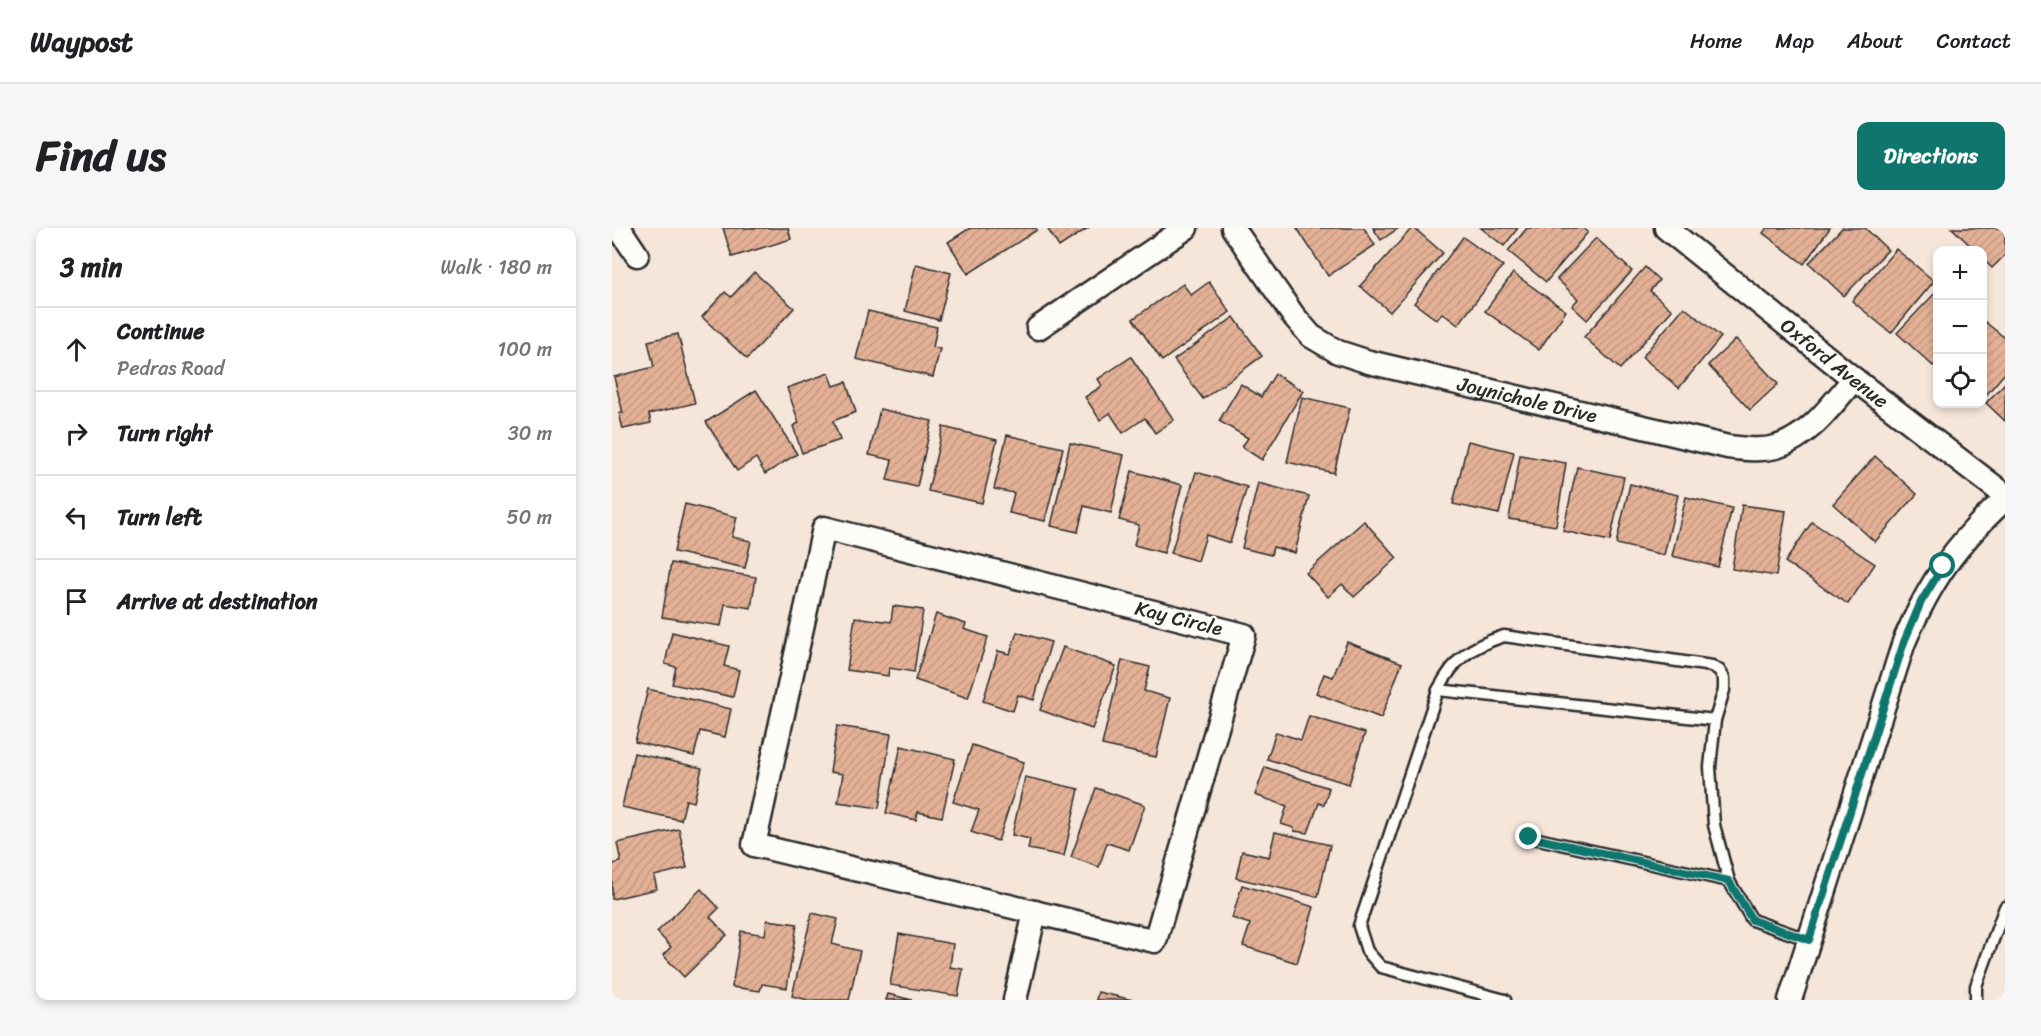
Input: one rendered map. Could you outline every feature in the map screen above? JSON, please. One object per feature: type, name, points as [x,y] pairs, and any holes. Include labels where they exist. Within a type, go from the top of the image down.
[{"type":"street","points":[[619,228],[637,255]]},
{"type":"street","points":[[1038,328],[1186,228]]},
{"type":"street","name":"Joynichole Drive","points":[[1233,228],[1293,315],[1311,336],[1338,352],[1381,364],[1728,447],[1755,450],[1776,447],[1800,435],[1818,420],[1854,379]]},
{"type":"street","name":"Oxford Avenue","points":[[1666,228],[2005,497]]},
{"type":"street","points":[[1790,1000],[1904,642],[1921,602],[1943,566],[1962,542],[2005,497]]},
{"type":"street","name":"Kay Circle","points":[[824,528],[1244,634],[1155,942],[1035,912],[754,845],[824,528]]},
{"type":"street","points":[[1015,1000],[1035,912]]},
{"type":"lane","points":[[1505,1000],[1381,967],[1367,951],[1359,926],[1438,690],[1446,674],[1460,657],[1476,647],[1503,636],[1524,637],[1712,666],[1719,670],[1724,678],[1724,690],[1715,720],[1710,767],[1714,825],[1729,881],[1752,920],[1809,940]]},
{"type":"lane","points":[[1438,690],[1715,720]]},
{"type":"lane","points":[[1529,837],[1729,881]]},
{"type":"lane","points":[[1976,1000],[1976,986],[2005,907]]},
{"type":"building","points":[[723,228],[788,228],[791,239],[732,257]]},
{"type":"building","points":[[970,228],[1036,228],[1037,230],[968,274],[948,242]]},
{"type":"building","points":[[1047,228],[1088,228],[1059,247]]},
{"type":"building","points":[[1297,228],[1364,228],[1375,245],[1328,276]]},
{"type":"building","points":[[1373,228],[1399,228],[1381,240]]},
{"type":"building","points":[[1412,228],[1443,253],[1390,312],[1360,286]]},
{"type":"building","points":[[1481,228],[1518,228],[1504,246]]},
{"type":"building","points":[[1527,228],[1583,228],[1588,232],[1546,282],[1508,251]]},
{"type":"building","points":[[1767,228],[1830,228],[1804,264],[1763,233]]},
{"type":"building","points":[[1842,228],[1865,228],[1888,250],[1844,296],[1809,263]]},
{"type":"building","points":[[1952,228],[2005,228],[2005,255],[1992,268],[1987,263],[1987,246],[1971,246]]},
{"type":"building","points":[[1463,237],[1503,266],[1458,325],[1442,313],[1437,320],[1414,303]]},
{"type":"building","points":[[1596,238],[1632,271],[1587,320],[1572,306],[1578,299],[1557,279]]},
{"type":"building","points":[[1896,249],[1933,280],[1891,333],[1852,301]]},
{"type":"building","points":[[916,264],[951,273],[939,320],[905,311]]},
{"type":"building","points":[[1645,267],[1659,280],[1650,291],[1672,310],[1620,369],[1584,337]]},
{"type":"building","points":[[754,272],[794,308],[747,359],[702,317],[725,292],[731,297]]},
{"type":"building","points":[[1513,273],[1566,311],[1539,350],[1485,311]]},
{"type":"building","points":[[1209,282],[1230,312],[1162,361],[1133,319],[1183,284],[1191,295]]},
{"type":"building","points":[[1933,295],[1933,366],[1897,333]]},
{"type":"building","points":[[1684,307],[1721,337],[1679,388],[1642,357]]},
{"type":"building","points":[[868,311],[937,327],[933,347],[940,349],[933,377],[856,359]]},
{"type":"building","points":[[1234,317],[1262,356],[1203,399],[1174,360]]},
{"type":"building","points":[[1987,323],[2005,338],[2005,373],[1987,394]]},
{"type":"building","points":[[678,334],[695,403],[649,414],[651,423],[623,429],[619,413],[623,413],[614,377],[654,367],[648,341]]},
{"type":"building","points":[[1736,339],[1778,384],[1750,410],[1708,365]]},
{"type":"building","points":[[1131,357],[1174,420],[1155,433],[1145,418],[1123,433],[1110,413],[1100,420],[1085,397],[1102,386],[1098,379]]},
{"type":"building","points":[[829,373],[834,386],[846,382],[856,412],[833,421],[840,440],[802,453],[793,426],[799,423],[787,388]]},
{"type":"building","points":[[1275,374],[1303,391],[1262,460],[1242,447],[1248,438],[1219,421],[1241,384],[1261,397]]},
{"type":"building","points":[[2005,383],[2005,421],[1987,404]]},
{"type":"building","points":[[756,390],[797,454],[765,474],[756,458],[737,471],[706,422]]},
{"type":"building","points":[[1302,397],[1350,408],[1334,473],[1287,462]]},
{"type":"building","points":[[880,409],[932,421],[917,487],[887,480],[892,460],[869,455]]},
{"type":"building","points":[[943,427],[997,440],[982,503],[928,491]]},
{"type":"building","points":[[1007,435],[1063,448],[1045,521],[1009,513],[1014,493],[994,489]]},
{"type":"building","points":[[1468,441],[1514,452],[1499,514],[1453,504]]},
{"type":"building","points":[[1070,443],[1124,455],[1111,513],[1084,506],[1078,532],[1051,526]]},
{"type":"building","points":[[1520,455],[1566,463],[1556,526],[1509,519]]},
{"type":"building","points":[[1875,456],[1917,494],[1875,542],[1833,504]]},
{"type":"building","points":[[1577,467],[1624,477],[1610,541],[1563,531]]},
{"type":"building","points":[[1132,471],[1182,485],[1164,553],[1134,545],[1139,525],[1119,520]]},
{"type":"building","points":[[1196,472],[1247,487],[1230,543],[1206,535],[1198,561],[1171,553]]},
{"type":"building","points":[[1258,483],[1309,496],[1295,553],[1273,547],[1271,555],[1242,548]]},
{"type":"building","points":[[1630,484],[1678,495],[1664,555],[1616,544]]},
{"type":"building","points":[[1686,497],[1732,508],[1718,567],[1672,556]]},
{"type":"building","points":[[685,504],[737,517],[732,537],[751,541],[745,568],[674,552]]},
{"type":"building","points":[[1742,505],[1786,511],[1776,576],[1732,569]]},
{"type":"building","points":[[1364,521],[1397,558],[1354,597],[1342,584],[1328,597],[1306,573]]},
{"type":"building","points":[[1812,522],[1875,564],[1848,604],[1785,562]]},
{"type":"building","points":[[671,563],[756,577],[751,608],[725,604],[721,626],[662,617]]},
{"type":"building","points":[[893,606],[923,610],[914,672],[889,668],[888,676],[847,670],[855,617],[891,622]]},
{"type":"building","points":[[936,614],[966,624],[964,629],[988,637],[968,698],[915,680]]},
{"type":"building","points":[[672,632],[729,646],[724,666],[739,670],[733,697],[672,684],[676,667],[665,664]]},
{"type":"building","points":[[1017,632],[1051,642],[1034,700],[1018,695],[1013,711],[983,701],[998,651],[1010,654]]},
{"type":"building","points":[[1347,642],[1402,663],[1381,718],[1316,693],[1324,674],[1333,677]]},
{"type":"building","points":[[1063,647],[1116,666],[1092,729],[1040,710]]},
{"type":"building","points":[[1122,660],[1150,667],[1144,691],[1170,698],[1156,757],[1102,745]]},
{"type":"building","points":[[648,689],[731,709],[725,737],[700,731],[694,756],[635,742]]},
{"type":"building","points":[[1309,716],[1365,733],[1349,784],[1267,759],[1276,732],[1301,740]]},
{"type":"building","points":[[837,726],[891,734],[879,808],[838,802],[843,774],[830,772]]},
{"type":"building","points":[[972,745],[1024,762],[998,841],[971,832],[979,810],[953,802]]},
{"type":"building","points":[[901,746],[955,759],[942,817],[918,812],[916,820],[886,813]]},
{"type":"building","points":[[634,753],[702,768],[694,802],[686,800],[681,820],[622,807]]},
{"type":"building","points":[[1265,767],[1329,788],[1324,805],[1319,803],[1308,833],[1294,831],[1294,828],[1281,824],[1287,806],[1255,795]]},
{"type":"building","points":[[1025,777],[1079,789],[1064,856],[1028,849],[1030,839],[1012,835]]},
{"type":"building","points":[[1096,788],[1145,805],[1129,850],[1107,843],[1099,867],[1071,857]]},
{"type":"building","points":[[679,829],[687,868],[654,876],[657,889],[612,899],[612,864],[621,862],[617,843]]},
{"type":"building","points":[[1275,832],[1330,845],[1318,897],[1236,878],[1242,851],[1269,857]]},
{"type":"building","points":[[1242,885],[1314,907],[1297,963],[1243,946],[1250,924],[1232,918]]},
{"type":"building","points":[[701,889],[719,908],[710,917],[727,935],[684,977],[663,955],[671,947],[657,932]]},
{"type":"building","points":[[812,913],[838,919],[832,944],[860,951],[849,1000],[808,1000],[792,996]]},
{"type":"building","points":[[767,920],[797,924],[787,988],[762,984],[760,991],[732,987],[741,931],[765,935]]},
{"type":"building","points":[[899,934],[953,944],[950,967],[963,969],[958,996],[890,985]]},
{"type":"building","points":[[1098,992],[1133,1000],[1096,1000]]},
{"type":"building","points":[[888,994],[912,1000],[886,1000]]},
{"type":"route","points":[[1529,837],[1729,881],[1752,920],[1809,940],[1904,642],[1921,602],[1943,566]]}]
